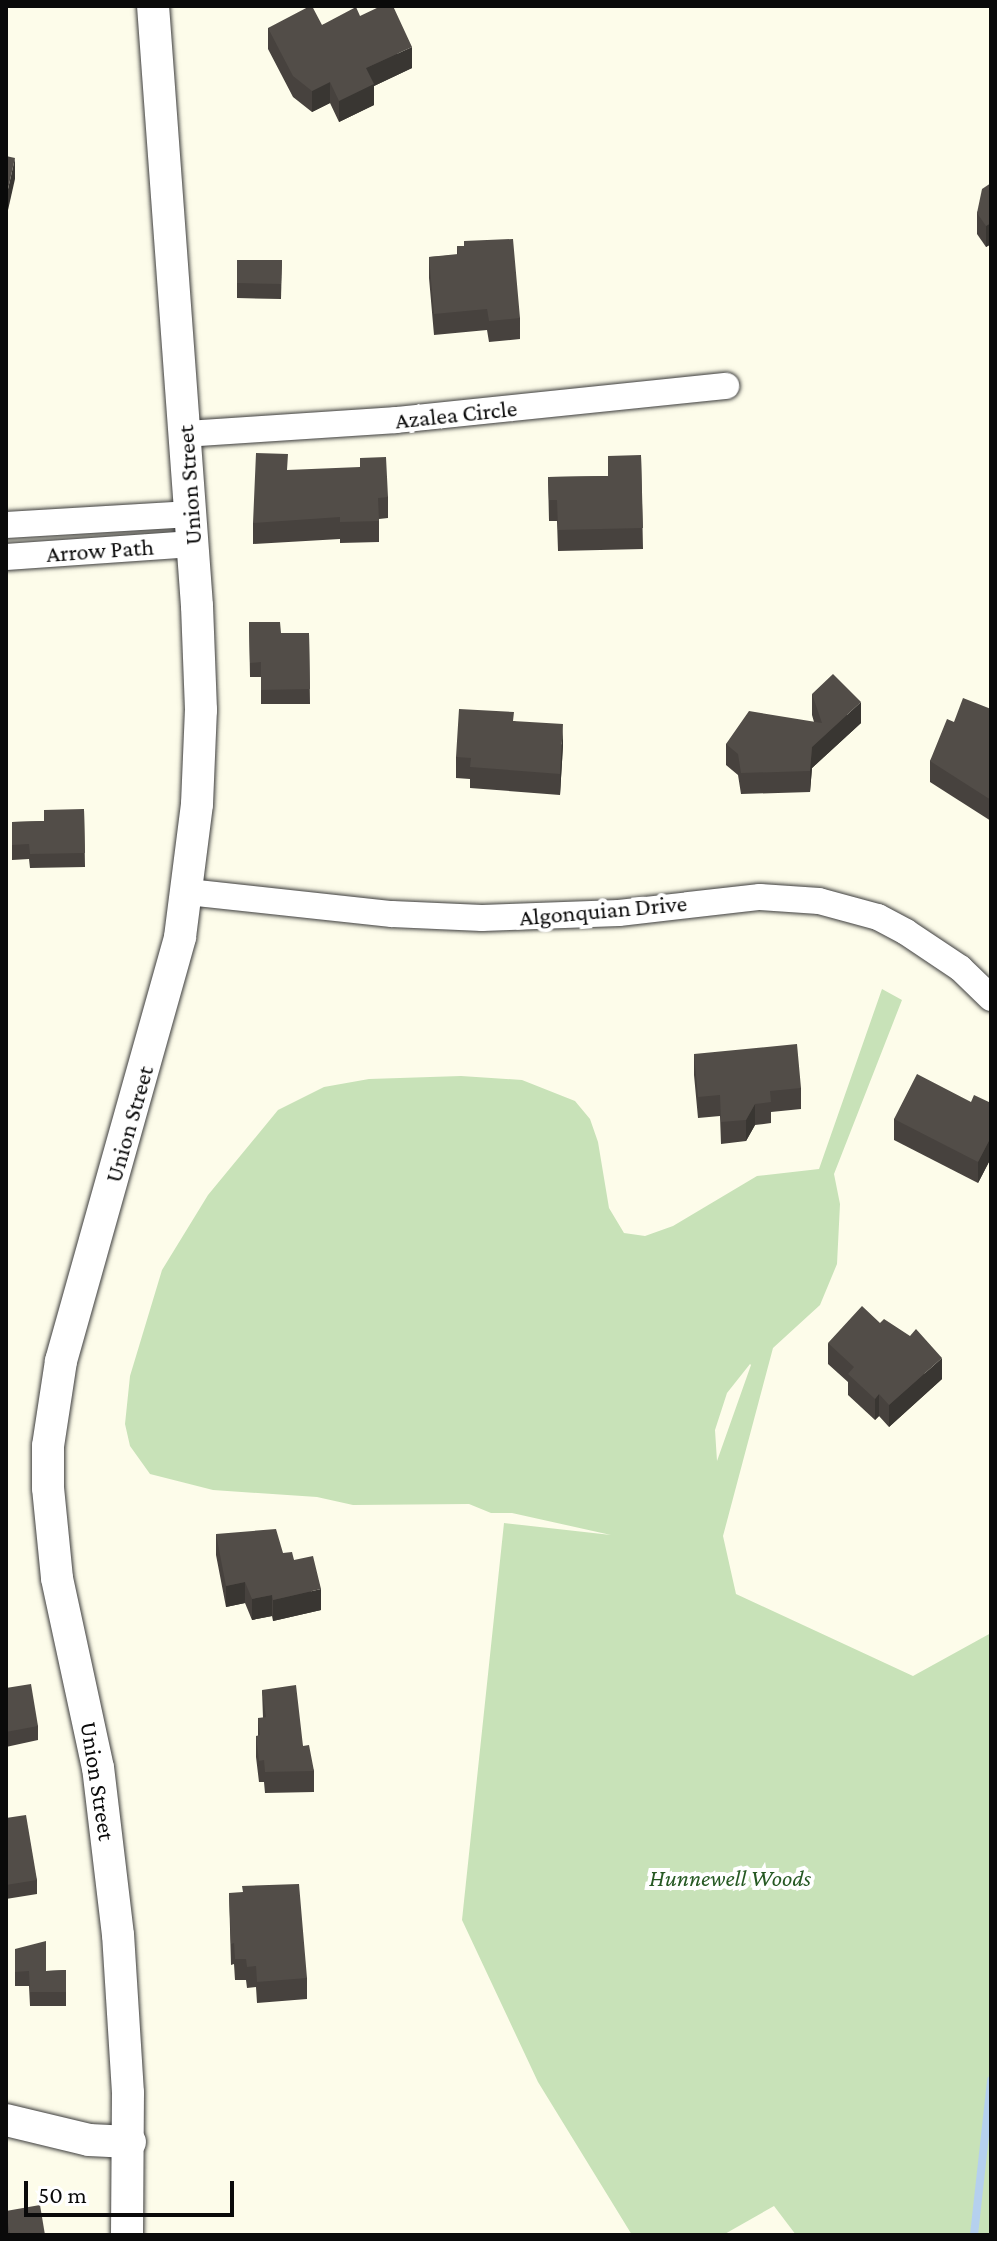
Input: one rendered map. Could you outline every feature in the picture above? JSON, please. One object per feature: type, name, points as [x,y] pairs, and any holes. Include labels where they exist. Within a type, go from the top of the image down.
[{"type":"street","name":"Union Street","points":[[127,2235],[130,2142],[124,1995],[106,1815],[57,1578],[49,1504],[48,1446],[61,1361],[168,988],[188,892],[201,710],[192,529],[153,6]]},
{"type":"street","name":"Azalea Circle","points":[[185,434],[396,420],[726,386]]},
{"type":"street","name":"Arrow Path","points":[[6,525],[192,529]]},
{"type":"street","name":"Arrow Path","points":[[6,557],[192,529]]},
{"type":"street","name":"Algonquian Drive","points":[[188,892],[392,914],[482,918],[619,913],[760,897],[819,901],[878,917],[906,932],[960,968],[991,998]]},
{"type":"street","points":[[6,2120],[89,2140],[130,2142]]},
{"type":"green space","name":"Hunnewell Woods","points":[[882,989],[902,1000],[834,1174],[840,1204],[837,1264],[820,1305],[773,1348],[723,1536],[736,1594],[913,1676],[991,1633],[991,2235],[796,2235],[774,2206],[723,2235],[632,2235],[538,2082],[462,1920],[504,1523],[611,1535],[512,1513],[491,1513],[469,1504],[353,1505],[317,1497],[213,1490],[150,1474],[130,1446],[125,1424],[130,1376],[162,1270],[208,1195],[278,1110],[324,1087],[369,1079],[461,1076],[522,1080],[575,1101],[590,1119],[598,1142],[609,1208],[624,1233],[645,1236],[673,1226],[757,1176],[819,1169]],"holes":[[[751,1365],[717,1461],[715,1430],[727,1393]]]},
{"type":"building","points":[[310,6],[322,25],[356,7],[360,16],[381,6],[393,6],[412,47],[366,68],[374,84],[339,101],[330,82],[312,91],[293,76],[268,28]]},
{"type":"building","points":[[6,156],[15,158],[6,198]]},
{"type":"building","points":[[991,183],[991,223],[986,226],[977,213],[982,189]]},
{"type":"building","points":[[513,239],[520,318],[489,321],[487,309],[434,314],[429,257],[458,254],[457,246],[464,246],[464,241]]},
{"type":"building","points":[[237,260],[282,260],[281,284],[237,283]]},
{"type":"building","points":[[256,453],[288,454],[287,470],[360,467],[360,458],[386,457],[388,497],[378,498],[379,521],[340,522],[340,517],[253,523]]},
{"type":"building","points":[[641,455],[643,528],[558,530],[557,500],[549,500],[548,477],[608,476],[608,456]]},
{"type":"building","points":[[249,622],[280,622],[281,633],[309,633],[310,689],[261,690],[261,662],[250,663]]},
{"type":"building","points":[[833,674],[861,702],[812,747],[810,771],[741,773],[738,754],[726,744],[749,711],[822,723],[812,694]]},
{"type":"building","points":[[963,698],[991,709],[991,800],[930,761],[947,719],[954,722]]},
{"type":"building","points":[[459,709],[514,712],[513,721],[563,724],[560,774],[470,767],[471,758],[456,757]]},
{"type":"building","points":[[84,809],[85,853],[30,854],[29,844],[12,845],[12,822],[44,821],[44,810]]},
{"type":"building","points":[[797,1044],[801,1088],[770,1091],[771,1102],[755,1104],[746,1120],[721,1122],[720,1095],[698,1097],[694,1054]]},
{"type":"building","points":[[917,1074],[971,1102],[974,1095],[991,1103],[991,1137],[978,1162],[894,1119]]},
{"type":"building","points":[[862,1306],[880,1323],[884,1319],[910,1336],[916,1329],[942,1358],[889,1405],[879,1394],[875,1399],[848,1374],[854,1367],[828,1343]]},
{"type":"building","points":[[276,1529],[283,1553],[292,1552],[294,1560],[313,1556],[321,1589],[273,1600],[272,1595],[252,1599],[245,1582],[226,1586],[216,1534]]},
{"type":"building","points":[[31,1684],[38,1726],[6,1732],[6,1688]]},
{"type":"building","points":[[296,1685],[303,1746],[309,1745],[314,1771],[265,1772],[264,1760],[259,1761],[256,1736],[260,1735],[258,1718],[266,1717],[262,1690]]},
{"type":"building","points":[[26,1815],[37,1880],[6,1885],[6,1818]]},
{"type":"building","points":[[299,1884],[307,1978],[257,1982],[256,1966],[247,1967],[246,1959],[235,1959],[234,1943],[231,1944],[229,1893],[243,1892],[242,1886]]},
{"type":"building","points":[[46,1941],[46,1971],[66,1970],[66,1992],[30,1992],[29,1971],[15,1972],[15,1949]]},
{"type":"building","points":[[40,2205],[45,2235],[10,2235],[6,2211]]},
{"type":"waterway","points":[[974,2235],[991,2080]]}]
